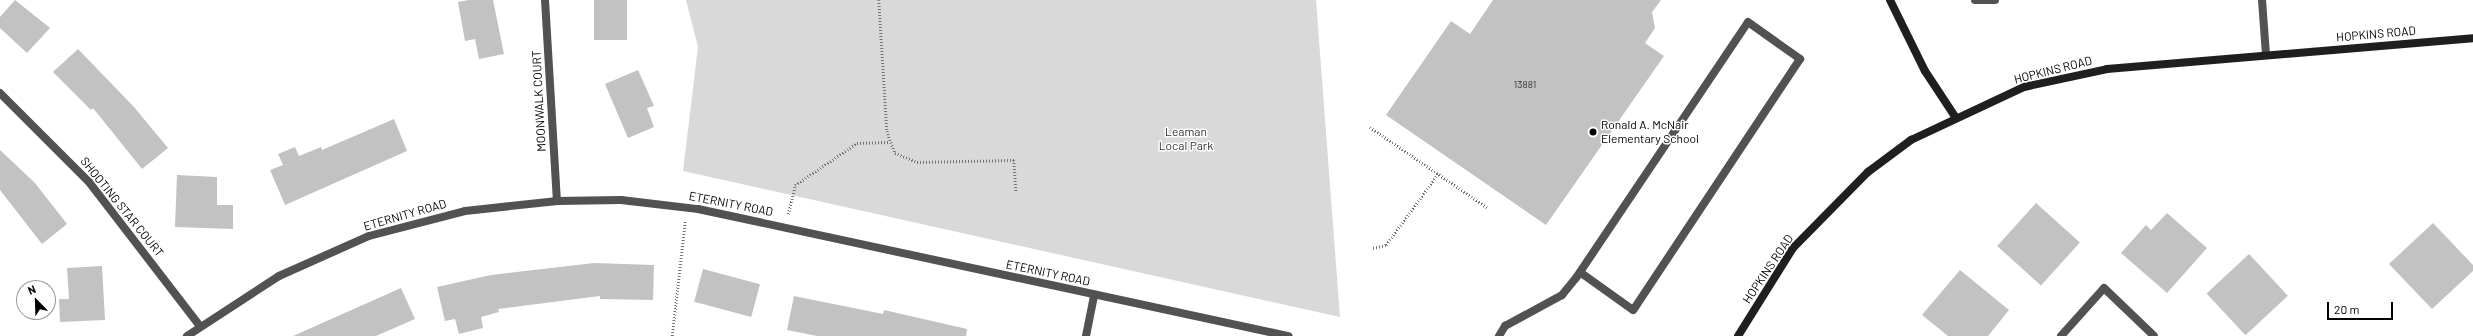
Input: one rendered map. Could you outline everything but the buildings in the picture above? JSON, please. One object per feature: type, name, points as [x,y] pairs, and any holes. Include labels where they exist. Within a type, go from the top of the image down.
[{"type":"street","name":"MOONWALK COURT","points":[[545,0],[557,201]]},
{"type":"street","points":[[1890,0],[1925,71],[1956,118]]},
{"type":"street","points":[[1975,0],[1994,0]]},
{"type":"street","points":[[2262,0],[2266,55]]},
{"type":"street","points":[[1499,336],[1505,326],[1562,295],[1580,272],[1748,22],[1800,59],[1633,310],[1580,272]]},
{"type":"street","name":"HOPKINS ROAD","points":[[1738,336],[1793,248],[1868,172],[1911,140],[2024,87],[2107,69],[2473,38]]},
{"type":"street","name":"SHOOTING STAR COURT","points":[[0,93],[89,182],[200,326]]},
{"type":"street","name":"ETERNITY ROAD","points":[[187,336],[200,326],[279,276],[369,236],[465,211],[557,201],[621,200],[687,207],[1094,296],[1288,336]]},
{"type":"street","points":[[2061,336],[2104,288],[2154,336]]},
{"type":"street","points":[[1086,336],[1094,296]]},
{"type":"path","points":[[879,0],[889,142],[895,153],[917,162],[1014,160],[1016,192]]},
{"type":"path","points":[[1370,127],[1488,208]]},
{"type":"path","points":[[785,228],[795,185],[857,143],[889,142]]},
{"type":"path","points":[[1373,248],[1386,245],[1438,174]]},
{"type":"path","points":[[672,336],[687,207]]},
{"type":"green space","name":"Leaman Local Park","points":[[686,0],[1316,0],[1340,317],[683,171],[698,47]]},
{"type":"place","name":"Ronald A. McNair Elementary School","points":[[1593,132]]}]
